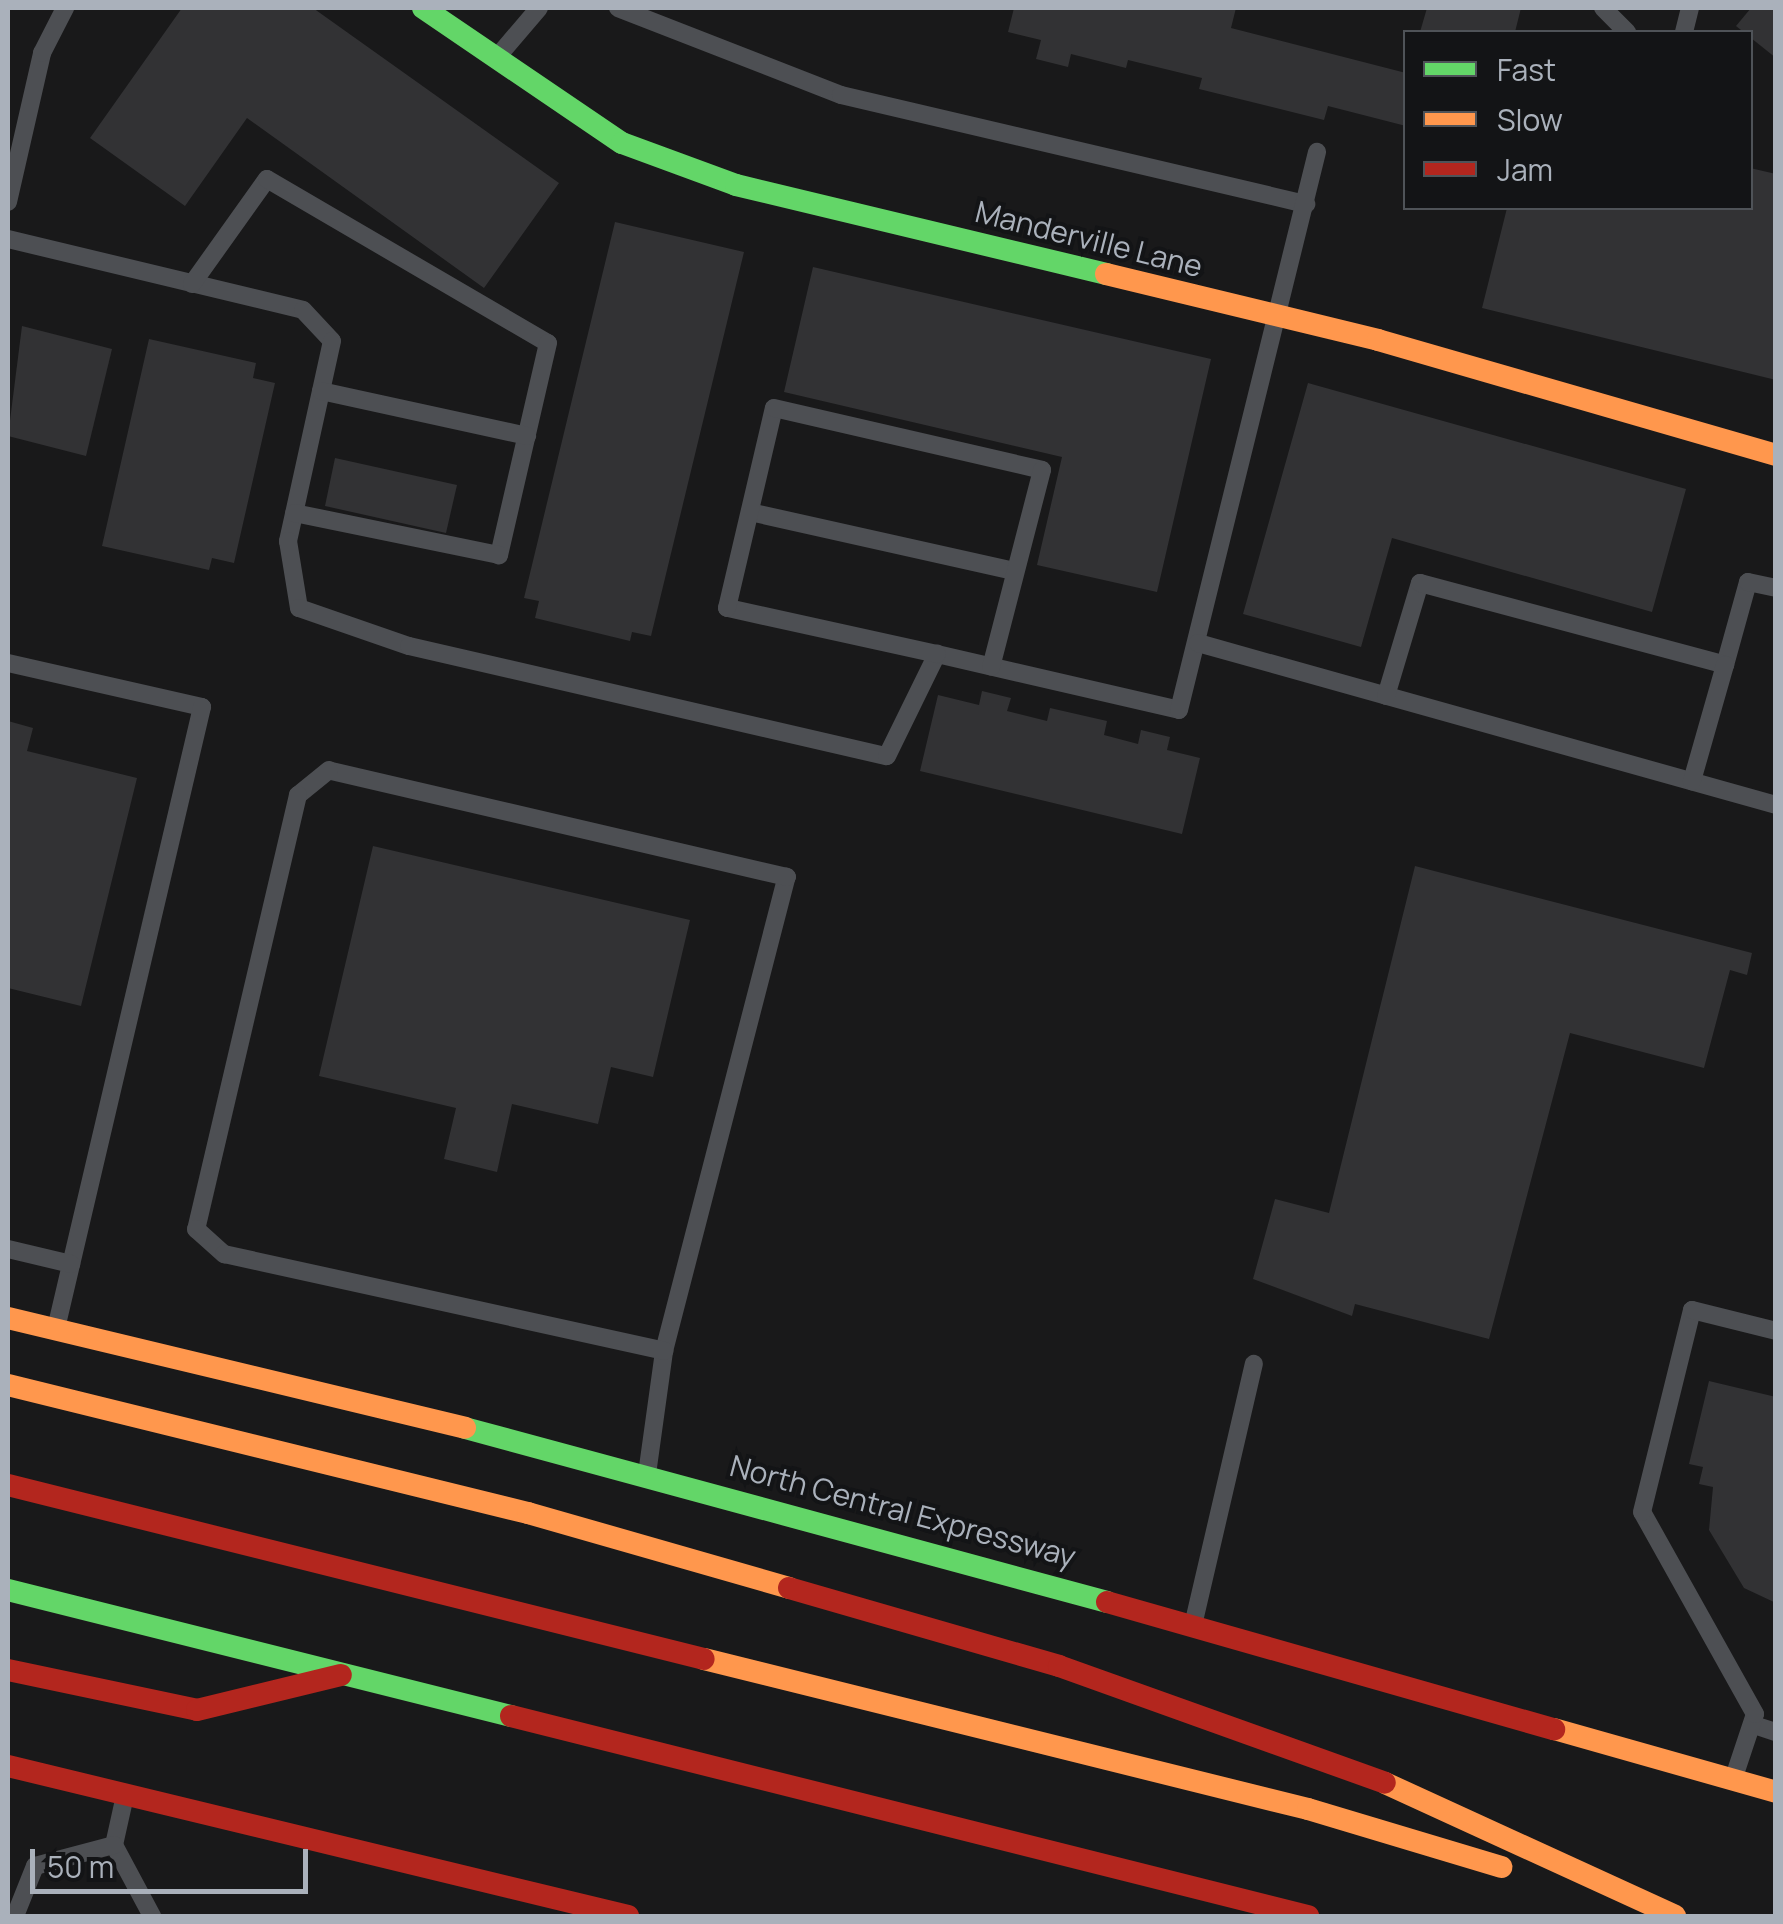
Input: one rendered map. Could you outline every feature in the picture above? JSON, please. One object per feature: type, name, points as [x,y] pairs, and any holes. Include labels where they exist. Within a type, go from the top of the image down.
[{"type":"main road","name":"Manderville Lane","points":[[423,8],[622,143],[736,184],[1282,316],[1776,455]]},
{"type":"main road","name":"North Central Expressway","points":[[8,1318],[648,1472],[1194,1621],[1776,1792]]},
{"type":"main road","points":[[8,1385],[528,1513],[1059,1666],[1314,1750],[1674,1916]]},
{"type":"main road","points":[[8,1484],[1308,1809],[1662,1916]]},
{"type":"main road","points":[[8,1590],[1308,1916]]},
{"type":"main road","points":[[8,1670],[196,1710],[348,1673]]},
{"type":"main road","points":[[8,1766],[500,1894],[628,1916]]},
{"type":"lane","points":[[8,202],[42,53],[65,8]]},
{"type":"lane","points":[[495,60],[539,8]]},
{"type":"lane","points":[[618,8],[803,84],[1306,204]]},
{"type":"lane","points":[[1603,8],[1625,30]]},
{"type":"lane","points":[[991,667],[1042,470],[774,408],[727,608],[1179,710],[1282,316],[1317,152]]},
{"type":"lane","points":[[192,284],[267,179],[548,343],[499,555],[294,514]]},
{"type":"lane","points":[[8,240],[303,310],[332,341],[288,541],[298,608],[409,646],[887,756],[937,654]]},
{"type":"lane","points":[[321,391],[527,436]]},
{"type":"lane","points":[[750,512],[1015,571]]},
{"type":"lane","points":[[1692,781],[1748,582],[1776,588]]},
{"type":"lane","points":[[1386,696],[1420,583],[1725,664]]},
{"type":"lane","points":[[1198,643],[1776,805]]},
{"type":"lane","points":[[8,663],[202,707],[56,1329]]},
{"type":"lane","points":[[648,1472],[664,1350],[787,877],[329,770],[298,795],[196,1229],[224,1254],[664,1350]]},
{"type":"lane","points":[[8,1249],[71,1264]]},
{"type":"lane","points":[[1776,1332],[1692,1310],[1642,1512],[1754,1725],[1776,1732]]},
{"type":"lane","points":[[1194,1621],[1254,1364]]},
{"type":"lane","points":[[1734,1778],[1754,1725]]},
{"type":"lane","points":[[126,1795],[114,1845],[152,1916]]},
{"type":"lane","points":[[15,1916],[35,1866],[114,1845]]},
{"type":"building","points":[[182,8],[313,8],[559,183],[484,288],[247,118],[185,206],[90,138]]},
{"type":"building","points":[[1014,8],[1236,8],[1231,28],[1403,72],[1403,125],[1328,106],[1324,120],[1199,89],[1202,78],[1128,60],[1126,68],[1071,54],[1068,67],[1036,59],[1041,40],[1008,32]]},
{"type":"building","points":[[1427,8],[1521,8],[1516,30],[1421,30]]},
{"type":"building","points":[[1751,8],[1776,8],[1776,58],[1753,40],[1753,30],[1736,26]]},
{"type":"building","points":[[1753,169],[1776,174],[1776,380],[1482,308],[1506,210],[1753,210]]},
{"type":"building","points":[[615,222],[744,252],[651,636],[632,632],[630,641],[535,618],[539,601],[524,598]]},
{"type":"building","points":[[813,267],[1211,359],[1157,592],[1037,565],[1062,457],[784,392]]},
{"type":"building","points":[[22,326],[112,349],[86,456],[8,436]]},
{"type":"building","points":[[149,339],[256,363],[253,378],[275,383],[234,563],[212,558],[209,570],[102,546]]},
{"type":"building","points":[[1308,383],[1686,489],[1652,612],[1392,538],[1361,647],[1243,614]]},
{"type":"building","points":[[335,458],[457,485],[446,533],[325,506]]},
{"type":"building","points":[[982,691],[1011,698],[1007,711],[1047,721],[1050,708],[1107,721],[1104,735],[1138,744],[1141,730],[1170,737],[1167,750],[1200,758],[1182,834],[920,771],[938,695],[979,705]]},
{"type":"building","points":[[8,721],[33,728],[27,751],[137,778],[81,1006],[8,988]]},
{"type":"building","points":[[373,846],[690,920],[653,1077],[611,1067],[598,1124],[512,1104],[497,1172],[444,1159],[456,1108],[319,1076]]},
{"type":"building","points":[[1415,866],[1752,953],[1747,975],[1730,970],[1704,1068],[1570,1033],[1489,1339],[1355,1304],[1352,1316],[1253,1279],[1275,1199],[1329,1213]]},
{"type":"building","points":[[1709,1381],[1776,1397],[1776,1603],[1744,1588],[1709,1530],[1713,1487],[1699,1484],[1703,1467],[1689,1464]]},
{"type":"traffic: fast","points":[[423,8],[622,143],[736,185],[1106,274]]},
{"type":"traffic: fast","points":[[465,1428],[1107,1602]]},
{"type":"traffic: fast","points":[[8,1590],[511,1716]]},
{"type":"traffic: slow","points":[[1106,274],[1378,340],[1776,455]]},
{"type":"traffic: slow","points":[[8,1318],[465,1428]]},
{"type":"traffic: slow","points":[[8,1385],[528,1513],[789,1588]]},
{"type":"traffic: slow","points":[[704,1659],[1308,1809],[1501,1867]]},
{"type":"traffic: slow","points":[[1554,1729],[1776,1792]]},
{"type":"traffic: slow","points":[[1385,1783],[1675,1916]]},
{"type":"traffic: jam","points":[[8,1485],[704,1659]]},
{"type":"traffic: jam","points":[[789,1588],[1059,1666],[1385,1783]]},
{"type":"traffic: jam","points":[[1107,1602],[1554,1729]]},
{"type":"traffic: jam","points":[[8,1670],[197,1710],[341,1675]]},
{"type":"traffic: jam","points":[[511,1716],[1308,1916]]},
{"type":"traffic: jam","points":[[8,1766],[628,1916]]}]
